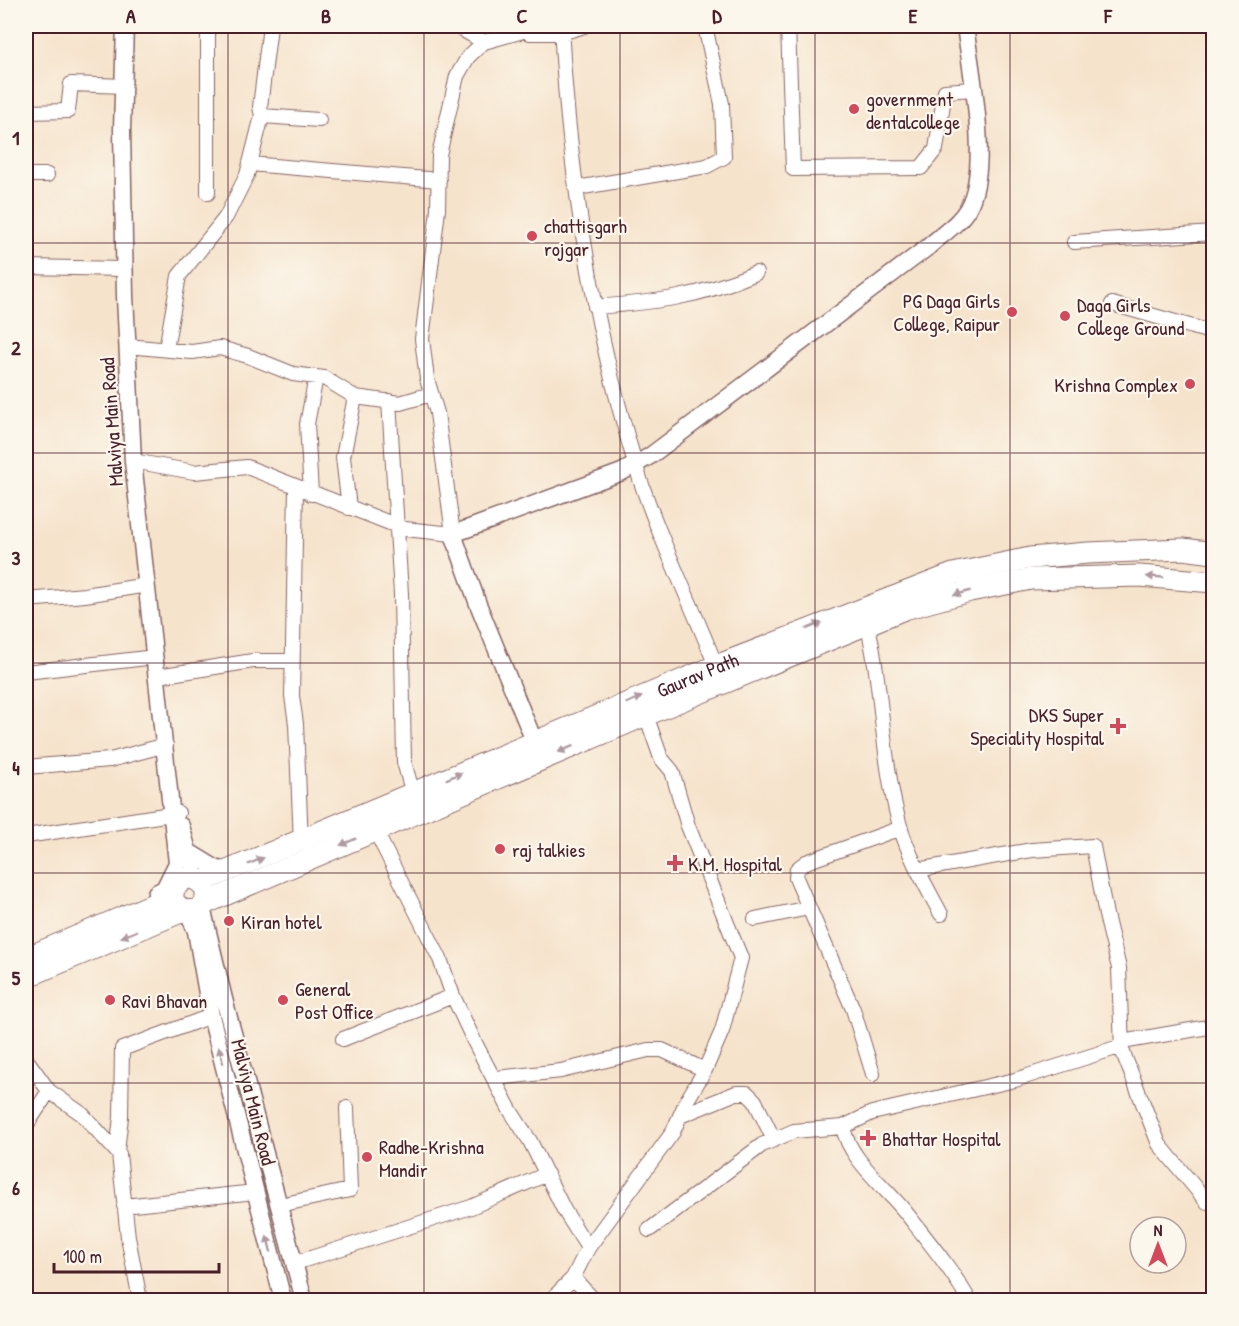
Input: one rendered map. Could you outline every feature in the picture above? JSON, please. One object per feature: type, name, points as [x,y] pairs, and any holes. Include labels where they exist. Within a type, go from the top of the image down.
[{"type":"main road","points":[[1183,549],[1214,544]]},
{"type":"main road","name":"Gaurav Path","points":[[190,906],[180,880],[199,880],[231,871],[301,842],[371,822],[412,794],[538,750],[716,666],[865,615],[953,574],[1030,558],[1183,549],[1214,553]]},
{"type":"main road","points":[[26,963],[190,906],[371,822],[538,750],[646,715],[865,615],[1031,579],[1139,576],[1214,582]]},
{"type":"main road","points":[[26,963],[103,926],[190,906],[207,892],[199,880]]},
{"type":"street","name":"Malviya Main Road","points":[[125,26],[124,269],[133,461],[175,814]]},
{"type":"street","points":[[208,26],[208,193]]},
{"type":"street","points":[[166,349],[180,276],[226,217],[250,164],[262,116],[260,107],[270,26]]},
{"type":"street","points":[[456,26],[484,42]]},
{"type":"street","points":[[538,750],[478,604],[453,534],[439,424],[422,339],[438,210],[441,145],[457,76],[468,57],[484,42],[541,26]]},
{"type":"street","points":[[509,34],[584,26]]},
{"type":"street","points":[[577,188],[707,166],[724,157],[722,104],[705,26]]},
{"type":"street","points":[[788,26],[793,169],[921,168],[936,149],[945,92],[973,89]]},
{"type":"street","points":[[133,461],[194,472],[247,467],[398,527],[453,534],[622,472],[855,302],[961,219],[973,196],[978,165],[978,133],[965,26]]},
{"type":"street","points":[[561,29],[577,188],[595,307],[635,464],[650,507],[716,666]]},
{"type":"street","points":[[26,112],[68,111],[70,84],[124,86]]},
{"type":"street","points":[[262,116],[319,120]]},
{"type":"street","points":[[250,164],[439,180]]},
{"type":"street","points":[[26,175],[47,175]]},
{"type":"street","points":[[1074,243],[1214,234]]},
{"type":"street","points":[[26,267],[124,269]]},
{"type":"street","points":[[595,307],[669,301],[717,289],[756,273]]},
{"type":"street","points":[[1112,304],[1214,333]]},
{"type":"street","points":[[127,346],[192,352],[220,348],[248,356],[293,374],[324,378],[355,397],[400,403],[431,393]]},
{"type":"street","points":[[311,494],[307,424],[316,377]]},
{"type":"street","points":[[349,508],[343,457],[355,397]]},
{"type":"street","points":[[389,401],[398,527],[404,762],[412,794]]},
{"type":"street","points":[[296,488],[292,662],[301,842]]},
{"type":"street","points":[[26,600],[85,595],[147,585]]},
{"type":"street","points":[[865,615],[889,775],[901,828],[917,870],[941,914]]},
{"type":"street","points":[[26,672],[155,657]]},
{"type":"street","points":[[158,676],[253,661],[292,662]]},
{"type":"street","points":[[551,1300],[573,1278],[588,1248],[673,1132],[722,1031],[741,958],[688,826],[672,771],[661,758],[646,715]]},
{"type":"street","points":[[26,767],[110,760],[166,745]]},
{"type":"street","points":[[26,836],[175,814]]},
{"type":"street","points":[[175,814],[199,880]]},
{"type":"street","points":[[103,926],[116,915],[164,889],[177,863],[175,814]]},
{"type":"street","points":[[371,822],[440,959],[453,996],[510,1110],[547,1174],[564,1210],[588,1248]]},
{"type":"street","points":[[873,1074],[853,1009],[796,878],[797,869],[806,862],[901,828]]},
{"type":"street","points":[[917,870],[1032,850],[1093,846],[1119,968],[1122,1044],[1160,1144],[1207,1202],[1214,1202]]},
{"type":"street","points":[[189,852],[217,869],[231,871]]},
{"type":"street","name":"Malviya Main Road","points":[[190,906],[212,953],[304,1300]]},
{"type":"street","name":"Malviya Main Road","points":[[190,906],[211,1016],[283,1300]]},
{"type":"street","points":[[755,919],[809,908]]},
{"type":"street","points":[[343,1039],[453,996]]},
{"type":"street","points":[[117,1151],[121,1117],[122,1049],[211,1016]]},
{"type":"street","points":[[649,1230],[762,1145],[794,1131],[843,1126],[872,1113],[1015,1080],[1122,1044],[1214,1026]]},
{"type":"street","points":[[496,1078],[561,1071],[648,1050],[662,1050],[705,1070]]},
{"type":"street","points":[[26,1059],[49,1091],[82,1114],[119,1154],[124,1206],[140,1300]]},
{"type":"street","points":[[26,1126],[31,1109],[49,1091]]},
{"type":"street","points":[[680,1116],[736,1093],[747,1093],[754,1101],[774,1140]]},
{"type":"street","points":[[280,1205],[350,1190],[347,1108]]},
{"type":"street","points":[[843,1126],[845,1140],[887,1194],[907,1213],[952,1272],[969,1300]]},
{"type":"street","points":[[295,1263],[471,1207],[547,1174]]},
{"type":"street","points":[[124,1206],[255,1192]]},
{"type":"street","points":[[573,1278],[594,1300]]},
{"type":"place","name":"government dentalcollege","points":[[854,109]]},
{"type":"place","name":"chattisgarh rojgar","points":[[532,236]]},
{"type":"place","name":"PG Daga Girls College, Raipur","points":[[1012,312]]},
{"type":"place","name":"Daga Girls College Ground","points":[[1065,316]]},
{"type":"place","name":"Krishna Complex","points":[[1190,384]]},
{"type":"place","name":"DKS Super Speciality Hospital","points":[[1118,726]]},
{"type":"place","name":"raj talkies","points":[[500,849]]},
{"type":"place","name":"K.M. Hospital","points":[[675,863]]},
{"type":"place","name":"Kiran hotel","points":[[229,921]]},
{"type":"place","name":"Ravi Bhavan","points":[[110,1000]]},
{"type":"place","name":"General Post Office","points":[[283,1000]]},
{"type":"place","name":"Bhattar Hospital","points":[[868,1138]]},
{"type":"place","name":"Radhe-Krishna Mandir","points":[[367,1157]]}]
